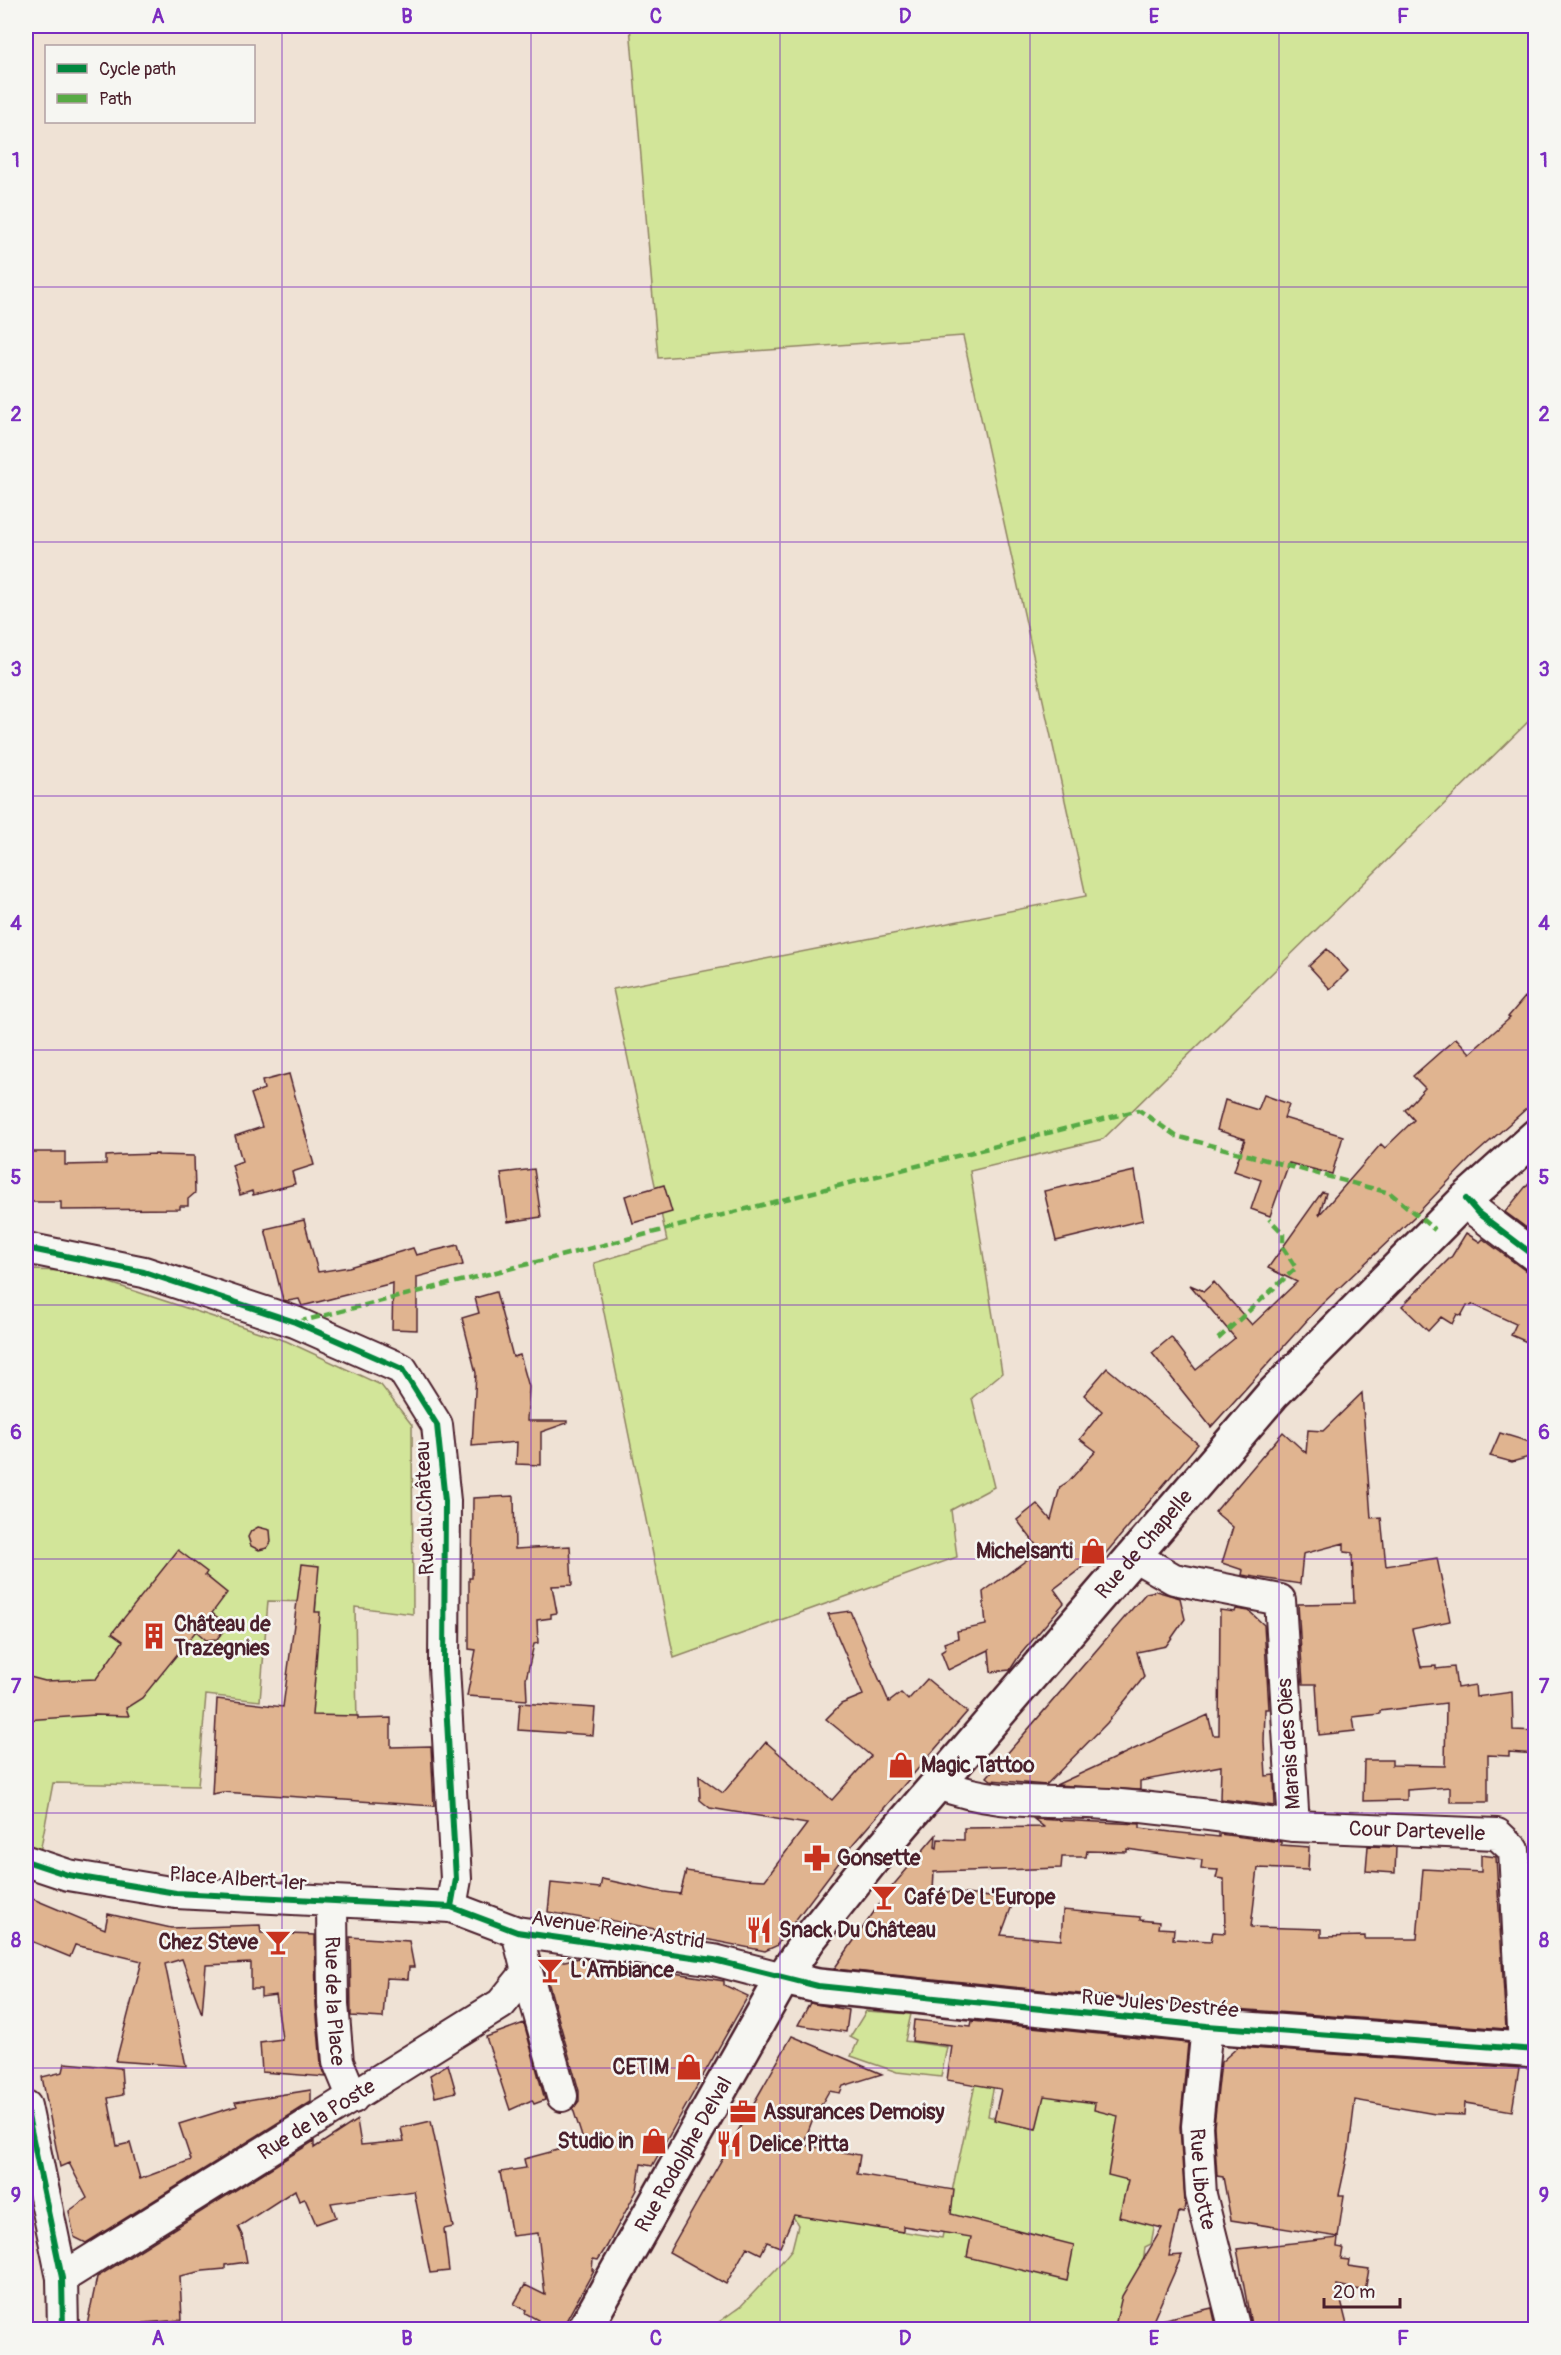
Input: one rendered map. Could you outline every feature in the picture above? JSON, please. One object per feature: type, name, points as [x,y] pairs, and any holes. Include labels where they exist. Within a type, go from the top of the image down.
[{"type":"main road","name":"Rue de Chapelle","points":[[783,1978],[851,1886],[1272,1395],[1466,1199],[1536,1136]]},
{"type":"main road","name":"Rue Jules Destrée","points":[[783,1978],[818,1986],[1207,2026],[1530,2049]]},
{"type":"main road","name":"Rue Rodolphe Delval","points":[[584,2330],[783,1978]]},
{"type":"street","points":[[1466,1199],[1478,1214],[1536,1257]]},
{"type":"street","name":"Rue du Château","points":[[26,1248],[144,1272],[295,1323],[402,1369],[437,1425],[445,1501],[444,1668],[456,1879],[451,1907]]},
{"type":"street","name":"Marais des Oies","points":[[938,1784],[1004,1801],[1119,1805],[1294,1826],[1280,1600],[1174,1579],[1134,1556]]},
{"type":"street","name":"Cour Dartevelle","points":[[1294,1826],[1497,1834],[1514,1850],[1530,2049]]},
{"type":"street","name":"Place Albert 1er","points":[[26,1861],[68,1875],[176,1893],[451,1907]]},
{"type":"street","name":"Rue de la Place","points":[[332,1902],[333,2004],[338,2062],[353,2098]]},
{"type":"street","name":"Avenue Reine Astrid","points":[[451,1907],[517,1932],[714,1960],[783,1978]]},
{"type":"street","points":[[517,1932],[562,2096]]},
{"type":"street","name":"Rue de la Poste","points":[[62,2278],[501,2004],[527,1972]]},
{"type":"street","name":"Rue Libotte","points":[[1207,2026],[1197,2126],[1202,2195],[1235,2330]]},
{"type":"street","points":[[26,2106],[62,2278],[63,2330]]},
{"type":"green space","points":[[630,26],[1535,26],[1535,715],[1103,1139],[970,1171],[1002,1373],[972,1398],[994,1487],[951,1510],[957,1557],[674,1658],[594,1263],[667,1241],[613,989],[1086,896],[963,336],[658,358]]},
{"type":"green space","points":[[26,1270],[74,1271],[286,1341],[381,1385],[412,1425],[413,1614],[355,1607],[357,1725],[308,1721],[316,1602],[268,1601],[260,1701],[206,1695],[198,1786],[53,1783],[40,1852],[26,1846]]},
{"type":"green space","points":[[866,2011],[911,2014],[905,2041],[947,2047],[941,2077],[897,2072],[851,2056],[858,2041],[850,2037]]},
{"type":"green space","points":[[979,2066],[997,2069],[988,2116],[1002,2120],[1038,2094],[1113,2099],[1158,2207],[1151,2244],[1145,2247],[1136,2329],[708,2330],[741,2306],[792,2249],[798,2225],[791,2213],[942,2238]]},
{"type":"building","points":[[1327,949],[1348,971],[1330,989],[1309,966]]},
{"type":"building","points":[[1525,997],[1536,1008],[1536,1100],[1470,1159],[1414,1217],[1320,1306],[1211,1427],[1152,1353],[1171,1337],[1196,1370],[1235,1338],[1190,1285],[1204,1291],[1214,1282],[1252,1325],[1297,1282],[1268,1268],[1322,1192],[1326,1193],[1319,1215],[1381,1144],[1385,1148],[1414,1120],[1405,1110],[1425,1088],[1413,1076],[1456,1038],[1470,1053],[1510,1018],[1508,1017]]},
{"type":"building","points":[[289,1074],[314,1165],[292,1172],[295,1184],[253,1195],[252,1191],[240,1195],[232,1165],[242,1161],[235,1136],[262,1127],[251,1094],[264,1089],[262,1081]]},
{"type":"building","points":[[1264,1095],[1289,1104],[1284,1118],[1343,1136],[1332,1174],[1289,1163],[1270,1216],[1251,1209],[1261,1180],[1234,1171],[1245,1139],[1217,1130],[1225,1100],[1258,1110]]},
{"type":"building","points":[[26,1152],[65,1152],[65,1165],[106,1164],[106,1156],[158,1154],[194,1156],[195,1193],[188,1199],[188,1206],[180,1206],[180,1209],[61,1210],[61,1202],[26,1202]]},
{"type":"building","points":[[534,1169],[541,1217],[508,1222],[501,1173]]},
{"type":"building","points":[[1135,1171],[1143,1220],[1056,1241],[1044,1191]]},
{"type":"building","points":[[1536,1174],[1536,1235],[1505,1212]]},
{"type":"building","points":[[664,1185],[672,1212],[633,1223],[625,1196]]},
{"type":"building","points":[[304,1220],[318,1272],[349,1267],[413,1248],[416,1255],[458,1245],[463,1265],[417,1277],[417,1330],[392,1329],[393,1283],[302,1306],[299,1299],[283,1300],[265,1229]]},
{"type":"building","points":[[1466,1233],[1480,1242],[1483,1239],[1526,1271],[1536,1274],[1536,1346],[1511,1335],[1516,1324],[1472,1304],[1467,1305],[1461,1316],[1457,1314],[1452,1324],[1441,1317],[1428,1331],[1402,1306],[1452,1256]]},
{"type":"building","points":[[496,1292],[513,1357],[520,1355],[529,1387],[527,1421],[567,1421],[567,1423],[541,1432],[541,1465],[516,1464],[517,1442],[472,1446],[476,1373],[462,1318],[479,1313],[475,1298]]},
{"type":"building","points":[[1107,1368],[1198,1444],[1095,1566],[1092,1560],[1054,1589],[1064,1603],[1010,1670],[991,1672],[989,1650],[948,1670],[941,1652],[946,1649],[944,1643],[958,1638],[957,1631],[986,1625],[983,1592],[1040,1550],[1017,1520],[1037,1504],[1051,1520],[1060,1487],[1069,1481],[1096,1451],[1080,1439],[1102,1411],[1084,1395]]},
{"type":"building","points":[[1362,1393],[1371,1518],[1381,1517],[1386,1566],[1437,1558],[1450,1621],[1412,1629],[1421,1667],[1436,1666],[1436,1669],[1454,1667],[1457,1688],[1475,1685],[1476,1697],[1512,1692],[1513,1730],[1536,1731],[1536,1754],[1509,1752],[1509,1756],[1488,1755],[1488,1802],[1450,1802],[1450,1787],[1407,1790],[1407,1800],[1363,1801],[1364,1760],[1392,1760],[1392,1765],[1445,1766],[1446,1703],[1380,1711],[1380,1714],[1353,1717],[1355,1731],[1319,1735],[1316,1684],[1303,1684],[1298,1604],[1354,1603],[1352,1553],[1344,1552],[1344,1543],[1303,1554],[1300,1584],[1242,1575],[1243,1570],[1222,1563],[1233,1527],[1215,1512],[1283,1432],[1306,1453],[1308,1430],[1323,1431]]},
{"type":"building","points":[[1500,1433],[1536,1444],[1536,1455],[1512,1462],[1490,1456]]},
{"type":"building","points":[[514,1496],[515,1549],[570,1546],[572,1585],[552,1586],[557,1613],[551,1614],[551,1618],[537,1620],[538,1643],[534,1644],[526,1679],[527,1700],[467,1696],[476,1650],[469,1649],[469,1578],[472,1578],[473,1498]]},
{"type":"building","points":[[258,1527],[270,1530],[271,1542],[267,1548],[259,1550],[251,1546],[248,1537],[251,1531]]},
{"type":"building","name":"Château de Trazegnies","points":[[178,1550],[207,1572],[205,1575],[227,1593],[212,1613],[222,1621],[224,1630],[217,1639],[206,1640],[196,1631],[142,1698],[126,1708],[129,1716],[95,1715],[26,1720],[26,1676],[45,1681],[96,1679],[123,1641],[112,1633]]},
{"type":"building","points":[[302,1564],[319,1566],[315,1612],[320,1612],[312,1715],[358,1716],[358,1719],[391,1718],[391,1747],[431,1746],[434,1806],[223,1792],[212,1794],[217,1699],[283,1707]]},
{"type":"building","points":[[1156,1591],[1180,1598],[1185,1619],[1166,1646],[1137,1652],[1144,1677],[1107,1723],[1046,1785],[991,1780],[987,1777],[1146,1593]]},
{"type":"building","points":[[1236,1609],[1249,1611],[1264,1625],[1269,1709],[1265,1709],[1266,1776],[1274,1775],[1275,1806],[1220,1799],[1221,1766],[1140,1781],[1140,1790],[1056,1785],[1208,1715],[1213,1735],[1219,1735],[1220,1610],[1235,1612]]},
{"type":"building","points":[[850,1611],[889,1702],[901,1693],[908,1700],[927,1679],[967,1712],[853,1844],[776,1946],[765,1951],[600,1918],[599,1921],[548,1912],[551,1883],[600,1888],[602,1879],[680,1894],[686,1871],[765,1880],[807,1824],[710,1808],[700,1800],[699,1776],[723,1793],[766,1742],[832,1800],[871,1756],[826,1719],[841,1704],[863,1695],[828,1614]]},
{"type":"building","points":[[520,1703],[595,1708],[593,1735],[518,1730]]},
{"type":"building","points":[[1034,1819],[1140,1824],[1140,1828],[1219,1837],[1219,1834],[1281,1842],[1281,1845],[1309,1847],[1308,1870],[1258,1868],[1251,1927],[1321,1929],[1321,1937],[1365,1936],[1365,1939],[1417,1939],[1423,1869],[1481,1872],[1481,1855],[1496,1857],[1506,2029],[1209,2007],[834,1969],[890,1889],[936,1835],[935,1847],[937,1848],[938,1839],[964,1840],[964,1828],[1044,1827]],"holes":[[[1127,1849],[1202,1860],[1201,1869],[1218,1870],[1216,1878],[1224,1879],[1225,1933],[1213,1932],[1211,1941],[1173,1939],[1174,1929],[1158,1928],[1159,1922],[1140,1920],[1140,1917],[1063,1910],[1061,1940],[1001,1935],[1014,1900],[933,1890],[934,1872],[1061,1868],[1062,1857],[1086,1857],[1087,1851],[1127,1852]]]},
{"type":"building","points":[[1368,1846],[1396,1847],[1395,1873],[1366,1871]]},
{"type":"building","points":[[1532,1860],[1536,1861],[1536,1934]]},
{"type":"building","points":[[26,1896],[105,1929],[108,1914],[171,1928],[260,1925],[261,1933],[315,1935],[316,2005],[321,2064],[326,2077],[262,2072],[260,2042],[282,2039],[276,1995],[261,1997],[261,1989],[251,1989],[251,1963],[206,1965],[202,2014],[182,1959],[165,1964],[186,2066],[116,2061],[142,1961],[75,1945],[70,1957],[26,1939]]},
{"type":"building","points":[[350,1937],[409,1941],[414,1967],[409,1967],[408,1979],[386,1978],[383,2018],[351,2016]]},
{"type":"building","points":[[580,1958],[724,1981],[724,1985],[748,1996],[652,2166],[641,2164],[637,2190],[607,2246],[598,2260],[593,2259],[592,2270],[594,2270],[561,2330],[532,2330],[538,2320],[514,2304],[525,2285],[545,2295],[538,2233],[512,2236],[500,2172],[526,2168],[524,2159],[584,2143],[573,2109],[579,2101],[579,2091],[545,1971],[549,1964]]},
{"type":"building","points":[[810,2003],[849,2010],[846,2032],[798,2025]]},
{"type":"building","points":[[914,2020],[971,2026],[972,2021],[1188,2043],[1180,2127],[1185,2203],[1184,2213],[1179,2212],[1169,2256],[1182,2255],[1149,2330],[1114,2330],[1122,2296],[1162,2228],[1119,2217],[1128,2180],[1108,2175],[1118,2116],[1094,2110],[1095,2103],[1044,2096],[1036,2129],[994,2120],[1001,2089],[947,2080],[952,2046],[912,2041]]},
{"type":"building","points":[[524,2023],[545,2100],[534,2104],[532,2100],[510,2110],[486,2037]]},
{"type":"building","points":[[792,2036],[882,2074],[843,2086],[840,2093],[829,2091],[812,2121],[803,2145],[860,2155],[857,2174],[954,2190],[951,2214],[1074,2245],[1067,2281],[967,2257],[971,2237],[903,2226],[903,2232],[794,2215],[780,2247],[767,2242],[761,2254],[747,2247],[726,2284],[669,2252]]},
{"type":"building","points":[[1238,2047],[1519,2068],[1512,2111],[1465,2103],[1464,2115],[1435,2114],[1355,2100],[1349,2149],[1339,2195],[1344,2195],[1338,2237],[1231,2220],[1223,2177],[1217,2176],[1214,2126],[1221,2062]]},
{"type":"building","points":[[65,2063],[121,2068],[123,2095],[108,2098],[117,2146],[130,2143],[140,2179],[191,2160],[179,2124],[237,2106],[235,2102],[311,2090],[311,2102],[86,2243],[74,2237],[69,2211],[87,2198],[69,2163],[60,2167],[42,2077],[63,2072]]},
{"type":"building","points":[[448,2064],[456,2092],[435,2097],[430,2075]]},
{"type":"building","points":[[357,2120],[361,2145],[404,2141],[401,2128],[431,2121],[453,2227],[444,2229],[449,2271],[430,2273],[414,2191],[331,2203],[336,2217],[316,2224],[305,2199],[299,2201],[295,2190],[238,2227],[242,2235],[247,2262],[225,2265],[225,2269],[180,2276],[182,2320],[144,2323],[143,2330],[86,2330],[97,2277],[314,2141],[314,2148]]},
{"type":"building","points":[[1338,2238],[1337,2247],[1343,2248],[1341,2259],[1349,2260],[1348,2266],[1369,2269],[1365,2291],[1337,2285],[1347,2325],[1328,2330],[1252,2330],[1237,2249]]},
{"type":"building","points":[[1212,2308],[1217,2330],[1157,2330],[1156,2321]]},
{"type":"marked path","points":[[298,1322],[1139,1110],[1176,1136],[1390,1193],[1435,1230]]},
{"type":"marked path","points":[[1218,1339],[1296,1268],[1283,1248],[1283,1233],[1269,1219]]},
{"type":"cycle path","points":[[1466,1199],[1478,1213],[1536,1257]]},
{"type":"cycle path","points":[[26,1248],[144,1272],[295,1322],[402,1369],[437,1425],[445,1501],[444,1667],[456,1879],[451,1907]]},
{"type":"cycle path","points":[[26,1861],[68,1875],[176,1893],[451,1907],[517,1932],[714,1960],[818,1986],[1207,2026],[1536,2050]]},
{"type":"cycle path","points":[[26,2106],[62,2278],[63,2330]]},
{"type":"place","name":"Michelsanti","points":[[1093,1551]]},
{"type":"place","name":"Château de Trazegnies","points":[[154,1636]]},
{"type":"place","name":"Magic Tattoo","points":[[901,1765]]},
{"type":"place","name":"Gonsette","points":[[817,1858]]},
{"type":"place","name":"Café De L'Europe","points":[[884,1897]]},
{"type":"place","name":"Snack Du Château","points":[[759,1930]]},
{"type":"place","name":"Chez Steve","points":[[278,1942]]},
{"type":"place","name":"L'Ambiance","points":[[550,1970]]},
{"type":"place","name":"CETIM","points":[[689,2067]]},
{"type":"place","name":"Assurances Demoisy","points":[[743,2112]]},
{"type":"place","name":"Studio in","points":[[654,2141]]},
{"type":"place","name":"Delice Pitta","points":[[729,2144]]}]
